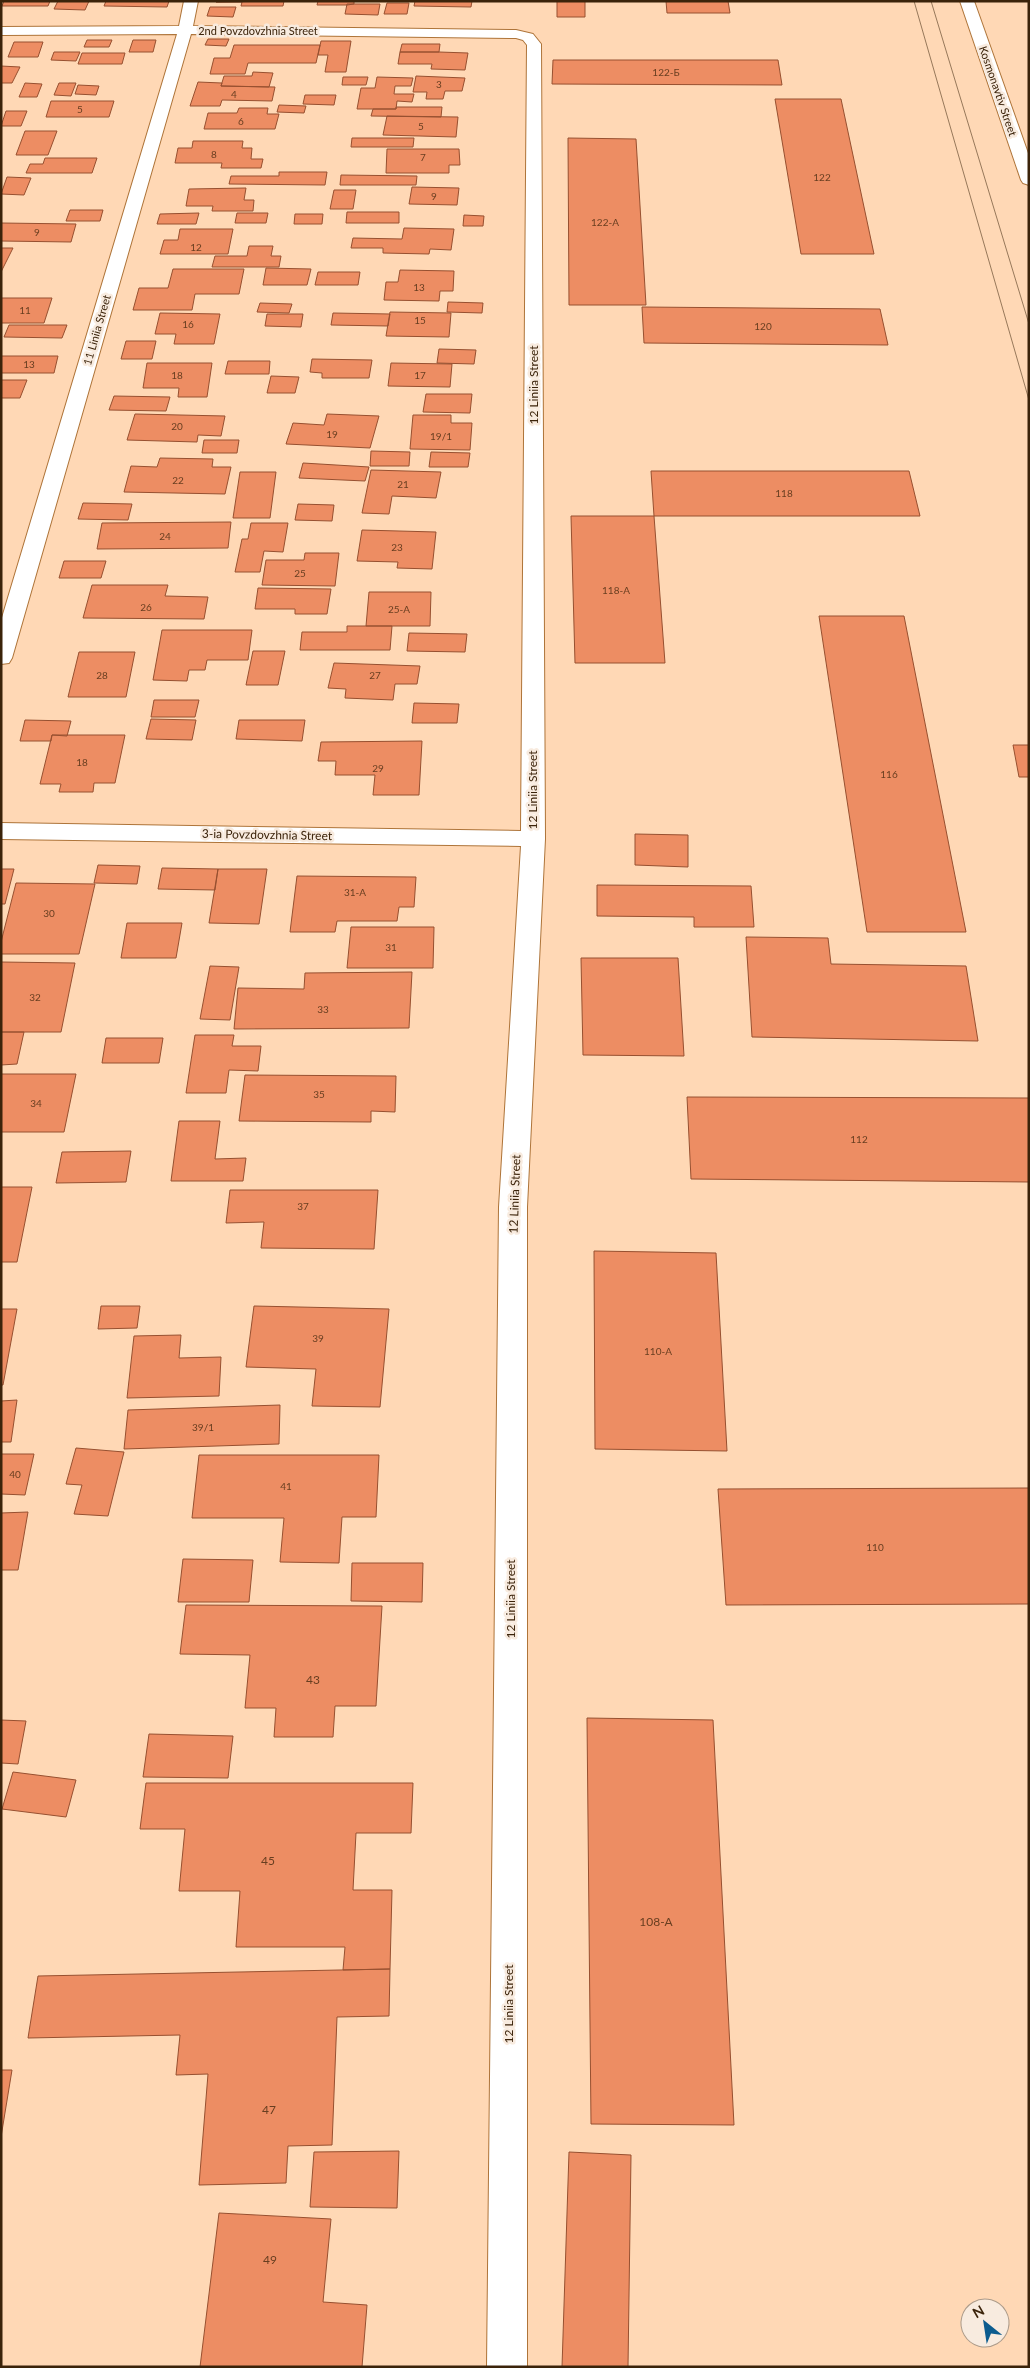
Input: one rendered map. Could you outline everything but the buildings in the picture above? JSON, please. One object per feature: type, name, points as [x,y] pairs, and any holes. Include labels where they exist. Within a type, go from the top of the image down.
[{"type":"street","name":"11 Liniia Street","points":[[1,658],[185,32],[190,1]]},
{"type":"street","name":"Kosmonavtiv Street","points":[[967,1],[1029,180]]},
{"type":"street","name":"2nd Povzdovzhnia Street","points":[[1,31],[516,34]]},
{"type":"street","name":"12 Liniia Street","points":[[507,2367],[513,1208],[533,839],[534,44],[528,37],[516,34]]},
{"type":"street","name":"3-ia Povzdovzhnia Street","points":[[1,831],[533,839]]},
{"type":"tram line","points":[[914,1],[1029,400]]},
{"type":"tram line","points":[[931,1],[1029,324]]}]
